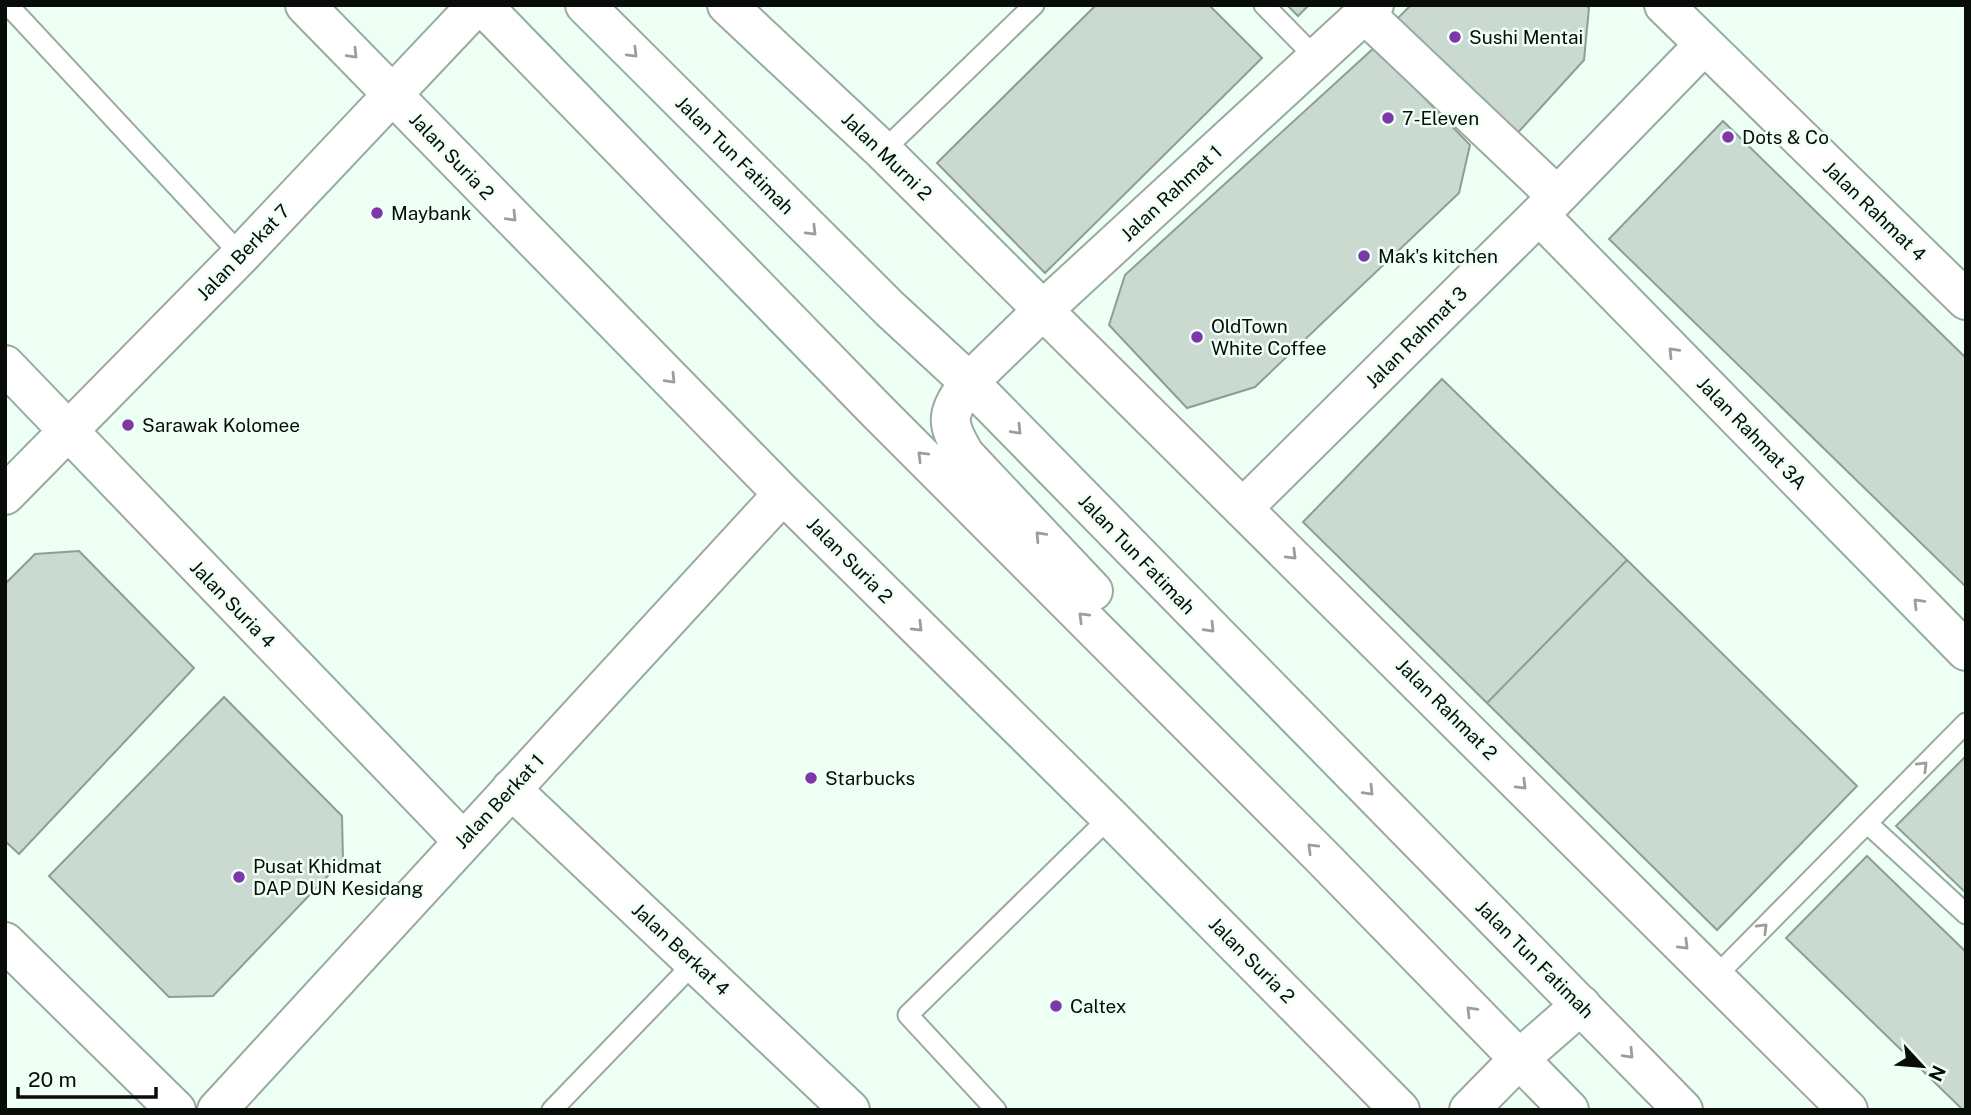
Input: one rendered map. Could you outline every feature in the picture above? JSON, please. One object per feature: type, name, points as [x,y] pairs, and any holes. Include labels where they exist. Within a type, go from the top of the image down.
[{"type":"street","name":"Jalan Suria 2","points":[[305,5],[783,494],[1110,817],[1400,1110]]},
{"type":"street","name":"Jalan Berkat 7","points":[[5,495],[241,255],[479,5]]},
{"type":"street","points":[[479,5],[1569,1110]]},
{"type":"street","name":"Jalan Tun Fatimah","points":[[585,5],[890,309],[969,382],[1683,1110]]},
{"type":"street","name":"Jalan Murni 2","points":[[727,5],[883,151],[1043,310]]},
{"type":"street","name":"Jalan Rahmat 1","points":[[1170,705],[1133,635],[965,455],[952,434],[951,407],[969,382],[1043,310],[1370,9]]},
{"type":"street","name":"Jalan Rahmat 3A","points":[[1370,9],[1548,206],[1966,651]]},
{"type":"street","name":"Jalan Rahmat 3","points":[[1244,507],[1548,206],[1686,22]]},
{"type":"street","name":"Jalan Rahmat 4","points":[[1686,22],[1966,300]]},
{"type":"street","name":"Jalan Rahmat 2","points":[[1043,310],[1849,1110]]},
{"type":"street","name":"Jalan Suria 4","points":[[5,365],[463,841]]},
{"type":"street","name":"Jalan Berkat 1","points":[[217,1110],[783,494]]},
{"type":"street","name":"Jalan Berkat 4","points":[[511,789],[850,1110]]},
{"type":"street","points":[[5,942],[176,1110]]},
{"type":"street","points":[[1469,1110],[1518,1060],[1581,1005]]},
{"type":"lane","points":[[8,5],[241,255]]},
{"type":"lane","points":[[883,151],[1034,5]]},
{"type":"lane","points":[[1264,5],[1317,60]]},
{"type":"lane","points":[[1715,977],[1966,723]]},
{"type":"lane","points":[[996,1110],[908,1015],[1110,817]]},
{"type":"lane","points":[[1867,823],[1966,914]]},
{"type":"lane","points":[[552,1110],[695,962]]},
{"type":"building","points":[[1096,5],[1209,5],[1262,58],[1045,273],[937,163]]},
{"type":"building","points":[[1287,5],[1309,5],[1298,16]]},
{"type":"building","points":[[1411,5],[1586,5],[1589,8],[1584,60],[1513,138],[1392,24]]},
{"type":"building","points":[[1375,47],[1470,145],[1459,193],[1255,387],[1187,408],[1109,325],[1125,275]]},
{"type":"building","points":[[1723,121],[1966,358],[1966,587],[1609,239]]},
{"type":"building","points":[[1442,379],[1627,560],[1487,703],[1303,522]]},
{"type":"building","points":[[79,551],[194,668],[19,854],[5,841],[5,584],[35,554]]},
{"type":"building","points":[[1627,560],[1857,786],[1717,930],[1487,703]]},
{"type":"building","points":[[224,697],[342,816],[343,860],[213,996],[169,997],[49,876]]},
{"type":"building","points":[[1966,756],[1966,893],[1896,826]]},
{"type":"building","points":[[1867,856],[1966,952],[1966,1110],[1786,938]]},
{"type":"place","name":"Sushi Mentai","points":[[1455,37]]},
{"type":"place","name":"7-Eleven","points":[[1388,118]]},
{"type":"place","name":"Dots & Co","points":[[1728,137]]},
{"type":"place","name":"Maybank","points":[[377,213]]},
{"type":"place","name":"Mak's kitchen","points":[[1364,256]]},
{"type":"place","name":"OldTown White Coffee","points":[[1197,337]]},
{"type":"place","name":"Sarawak Kolomee","points":[[128,425]]},
{"type":"place","name":"Starbucks","points":[[811,778]]},
{"type":"place","name":"Pusat Khidmat DAP DUN Kesidang","points":[[239,877]]},
{"type":"place","name":"Caltex","points":[[1056,1006]]}]
